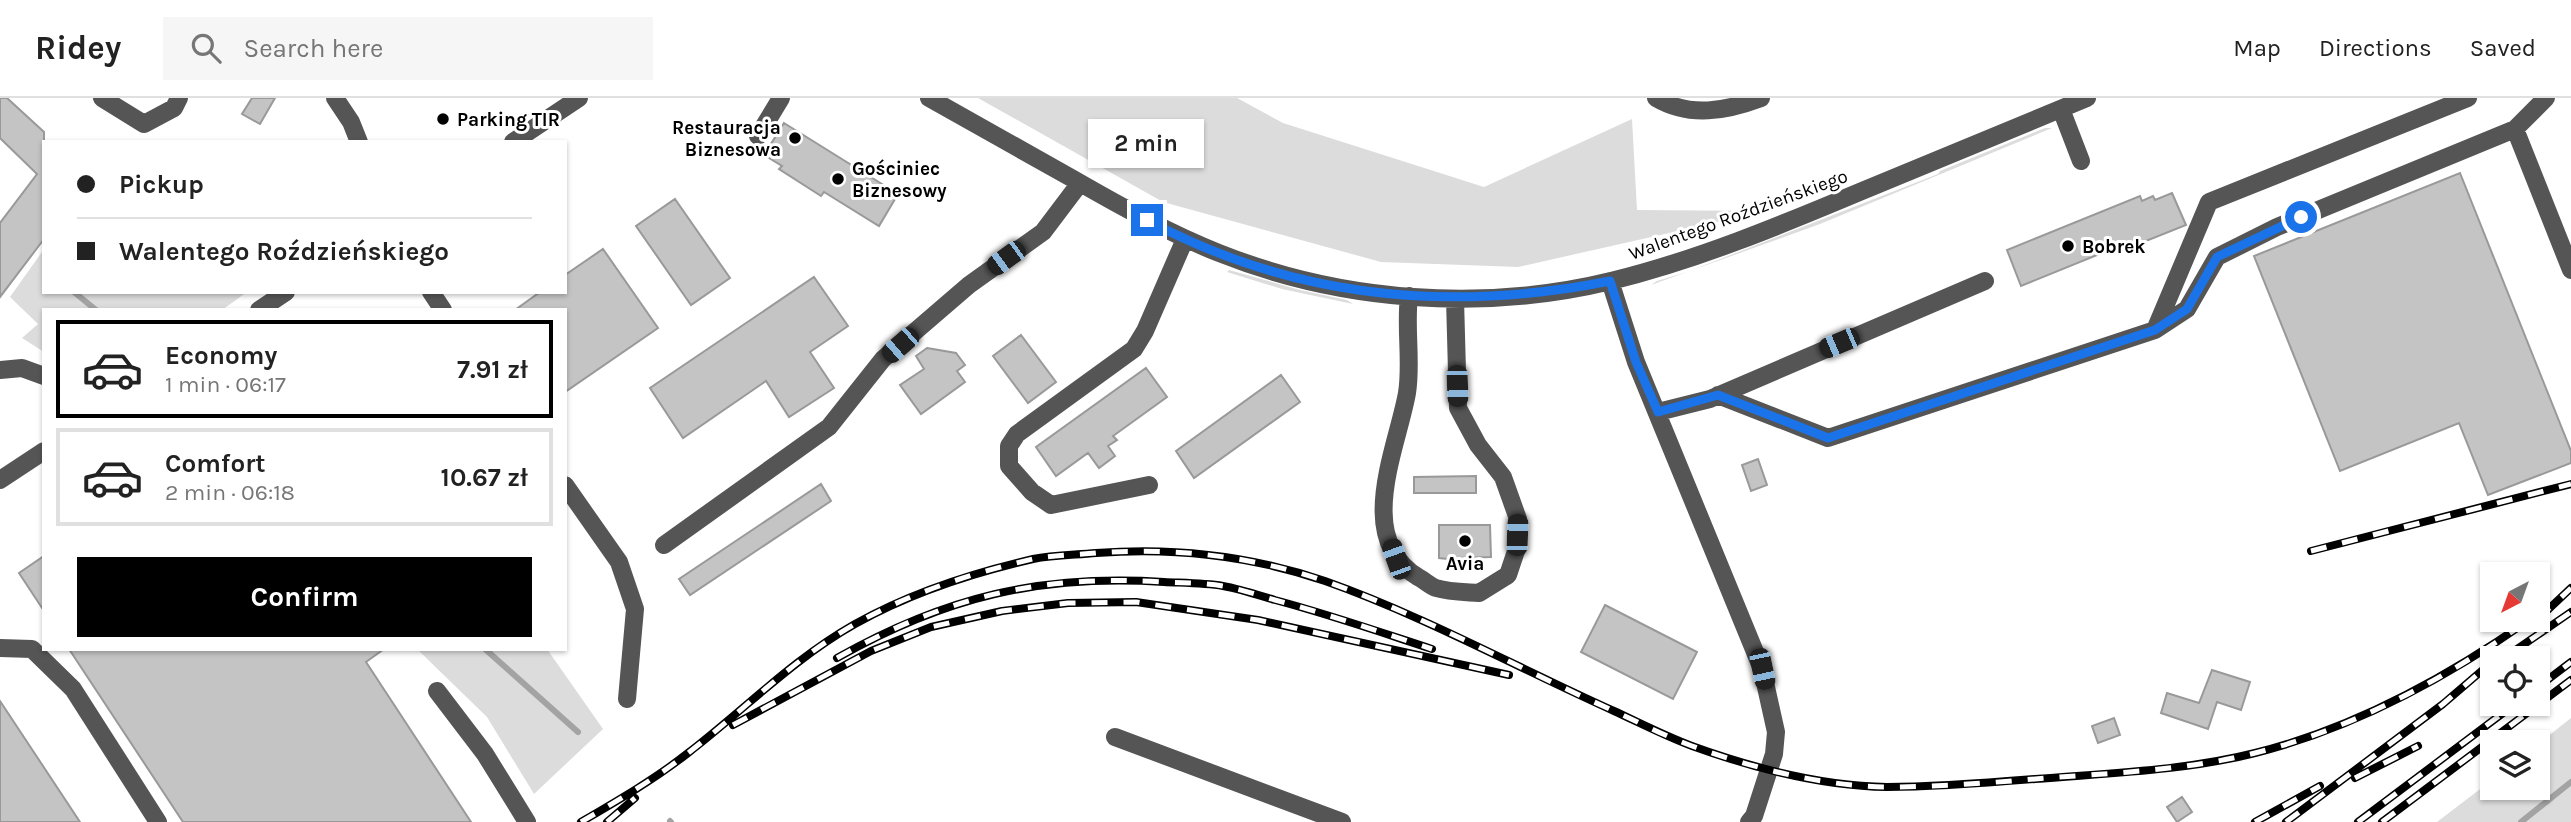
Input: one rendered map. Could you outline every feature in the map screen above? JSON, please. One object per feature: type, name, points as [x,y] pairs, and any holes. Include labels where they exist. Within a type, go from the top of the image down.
[{"type":"street","points":[[102,98],[144,124],[174,108],[179,98]]},
{"type":"street","points":[[335,98],[351,122],[358,140]]},
{"type":"street","points":[[516,140],[579,98]]},
{"type":"street","points":[[758,136],[781,98]]},
{"type":"street","name":"Walentego Roździeńskiego","points":[[929,98],[1185,239],[1222,254],[1286,275],[1352,289],[1455,299],[1539,294],[1610,281],[1710,251],[2087,98]]},
{"type":"street","points":[[1656,98],[1668,105],[1702,113],[1761,98]]},
{"type":"street","points":[[2155,330],[2209,202],[2468,98]]},
{"type":"street","points":[[1718,395],[1828,438],[2155,330],[2187,309],[2217,257],[2277,227],[2515,129],[2546,98]]},
{"type":"street","points":[[2061,109],[2081,161]]},
{"type":"street","points":[[2515,129],[2571,270]]},
{"type":"street","points":[[664,545],[829,427],[883,359],[968,285],[1043,232],[1080,183]]},
{"type":"street","points":[[1149,485],[1051,505],[1032,492],[1009,466],[1009,446],[1017,434],[1134,349],[1145,331],[1185,239]]},
{"type":"street","points":[[1610,281],[1636,362],[1762,669],[1776,732],[1774,754],[1754,816],[1749,822]]},
{"type":"street","points":[[1658,412],[1718,395],[1985,281]]},
{"type":"street","points":[[262,308],[283,294]]},
{"type":"street","points":[[1409,296],[1406,316],[1407,390],[1384,487],[1384,527],[1396,559],[1412,573],[1436,588],[1479,593],[1508,575],[1516,551],[1518,519],[1503,477],[1478,446],[1458,408],[1455,299]]},
{"type":"street","points":[[0,370],[22,368],[42,375]]},
{"type":"street","points":[[0,480],[42,453]]},
{"type":"street","points":[[567,488],[619,562],[635,609],[627,699]]},
{"type":"street","points":[[0,648],[32,649],[73,689],[158,822]]},
{"type":"street","points":[[437,691],[485,754],[527,822]]},
{"type":"street","points":[[1115,737],[1342,822]]},
{"type":"shaded area","points":[[978,98],[1237,98],[1283,123],[1484,187],[1632,119],[1637,210],[1767,211],[1518,267],[1381,262],[1163,202]]},
{"type":"shaded area","points":[[2045,128],[2052,128],[1820,224],[1651,285],[1938,174]]},
{"type":"shaded area","points":[[42,252],[42,294],[244,294],[225,308],[42,308],[42,351],[22,338],[38,324],[10,297]]},
{"type":"shaded area","points":[[1229,270],[1347,300],[1353,304],[1282,289],[1227,272]]},
{"type":"shaded area","points":[[419,651],[548,651],[603,729],[534,794],[487,717]]},
{"type":"shaded area","points":[[2571,718],[2571,822],[2437,822],[2480,789],[2480,800],[2550,800],[2550,735]]},
{"type":"building","points":[[0,98],[7,98],[44,132],[42,242],[0,297],[0,223],[37,174],[0,138]]},
{"type":"building","points":[[252,98],[275,98],[260,124],[242,114]]},
{"type":"building","name":"Gościniec Biznesowy","points":[[784,123],[898,194],[879,226],[824,192],[821,196],[779,169],[782,166],[764,155]]},
{"type":"building","points":[[2460,173],[2571,451],[2571,463],[2488,495],[2459,423],[2340,471],[2254,256]]},
{"type":"building","name":"Bobrek","points":[[2172,193],[2186,225],[2131,247],[2129,242],[2021,286],[2007,250],[2140,196],[2142,201],[2153,196],[2155,200]]},
{"type":"building","points":[[675,199],[730,278],[691,305],[636,226]]},
{"type":"building","points":[[603,249],[658,328],[567,391],[567,308],[518,308],[537,294],[567,294],[567,274]]},
{"type":"building","points":[[814,277],[848,326],[810,352],[834,388],[789,417],[766,381],[683,438],[650,388]]},
{"type":"building","points":[[1021,335],[1056,382],[1028,403],[993,356]]},
{"type":"building","points":[[927,348],[956,353],[965,365],[957,371],[965,382],[921,414],[900,385],[924,369],[916,356]]},
{"type":"building","points":[[1146,368],[1167,397],[1113,436],[1117,440],[1108,446],[1115,456],[1099,468],[1088,453],[1056,476],[1036,447]]},
{"type":"building","points":[[1281,375],[1300,402],[1194,478],[1176,451]]},
{"type":"building","points":[[1758,459],[1767,485],[1751,491],[1742,465]]},
{"type":"building","points":[[1476,476],[1476,493],[1414,493],[1414,477]]},
{"type":"building","points":[[821,484],[831,501],[690,595],[679,579]]},
{"type":"building","points":[[1439,525],[1490,525],[1491,557],[1456,560],[1439,558]]},
{"type":"building","points":[[42,557],[42,608],[19,573]]},
{"type":"building","points":[[1605,605],[1697,652],[1673,699],[1581,652]]},
{"type":"building","points":[[70,651],[381,651],[366,662],[471,822],[183,822]]},
{"type":"building","points":[[2212,670],[2250,682],[2241,710],[2217,702],[2208,729],[2161,713],[2167,693],[2199,703]]},
{"type":"building","points":[[0,701],[80,822],[0,822]]},
{"type":"building","points":[[2114,718],[2120,735],[2098,743],[2092,726]]},
{"type":"building","points":[[2182,797],[2192,812],[2177,822],[2167,807]]},
{"type":"waterway","points":[[76,294],[94,308]]},
{"type":"waterway","points":[[487,651],[578,732]]},
{"type":"waterway","points":[[2521,822],[2571,782]]},
{"type":"railway","points":[[2311,551],[2571,484]]},
{"type":"railway","points":[[581,822],[675,763],[790,669],[855,624],[942,585],[1048,557],[1154,551],[1212,555],[1297,572],[1398,610],[1692,746],[1739,762],[1788,774],[1862,786],[1961,784],[2146,770],[2201,764],[2255,753],[2328,730],[2398,699],[2465,662],[2511,632]]},
{"type":"railway","points":[[837,658],[916,619],[955,605],[1035,586],[1119,580],[1229,587],[1315,611],[1432,649]]},
{"type":"railway","points":[[2550,608],[2571,588]]},
{"type":"railway","points":[[733,725],[871,651],[931,627],[1002,611],[1068,603],[1136,602],[1258,620],[1509,675]]},
{"type":"railway","points":[[2521,646],[2571,612]]},
{"type":"railway","points":[[2550,678],[2571,662]]},
{"type":"railway","points":[[2286,822],[2443,704],[2480,672]]},
{"type":"railway","points":[[2382,822],[2571,680]]},
{"type":"railway","points":[[2358,822],[2499,716]]},
{"type":"railway","points":[[2355,778],[2418,746]]},
{"type":"railway","points":[[2255,822],[2320,786]]},
{"type":"railway","points":[[607,822],[635,798]]},
{"type":"place","name":"Parking TIR","points":[[443,119]]},
{"type":"place","name":"Restauracja Biznesowa","points":[[795,138]]},
{"type":"place","name":"Gościniec Biznesowy","points":[[838,179]]},
{"type":"place","name":"Bobrek","points":[[2068,246]]},
{"type":"place","name":"Avia","points":[[1465,541]]},
{"type":"route","points":[[1147,220],[1203,247],[1256,266],[1319,283],[1371,292],[1425,298],[1503,297],[1573,289],[1610,281],[1636,362],[1658,412],[1718,395],[1828,438],[2155,330],[2187,309],[2217,257],[2301,217]]}]
